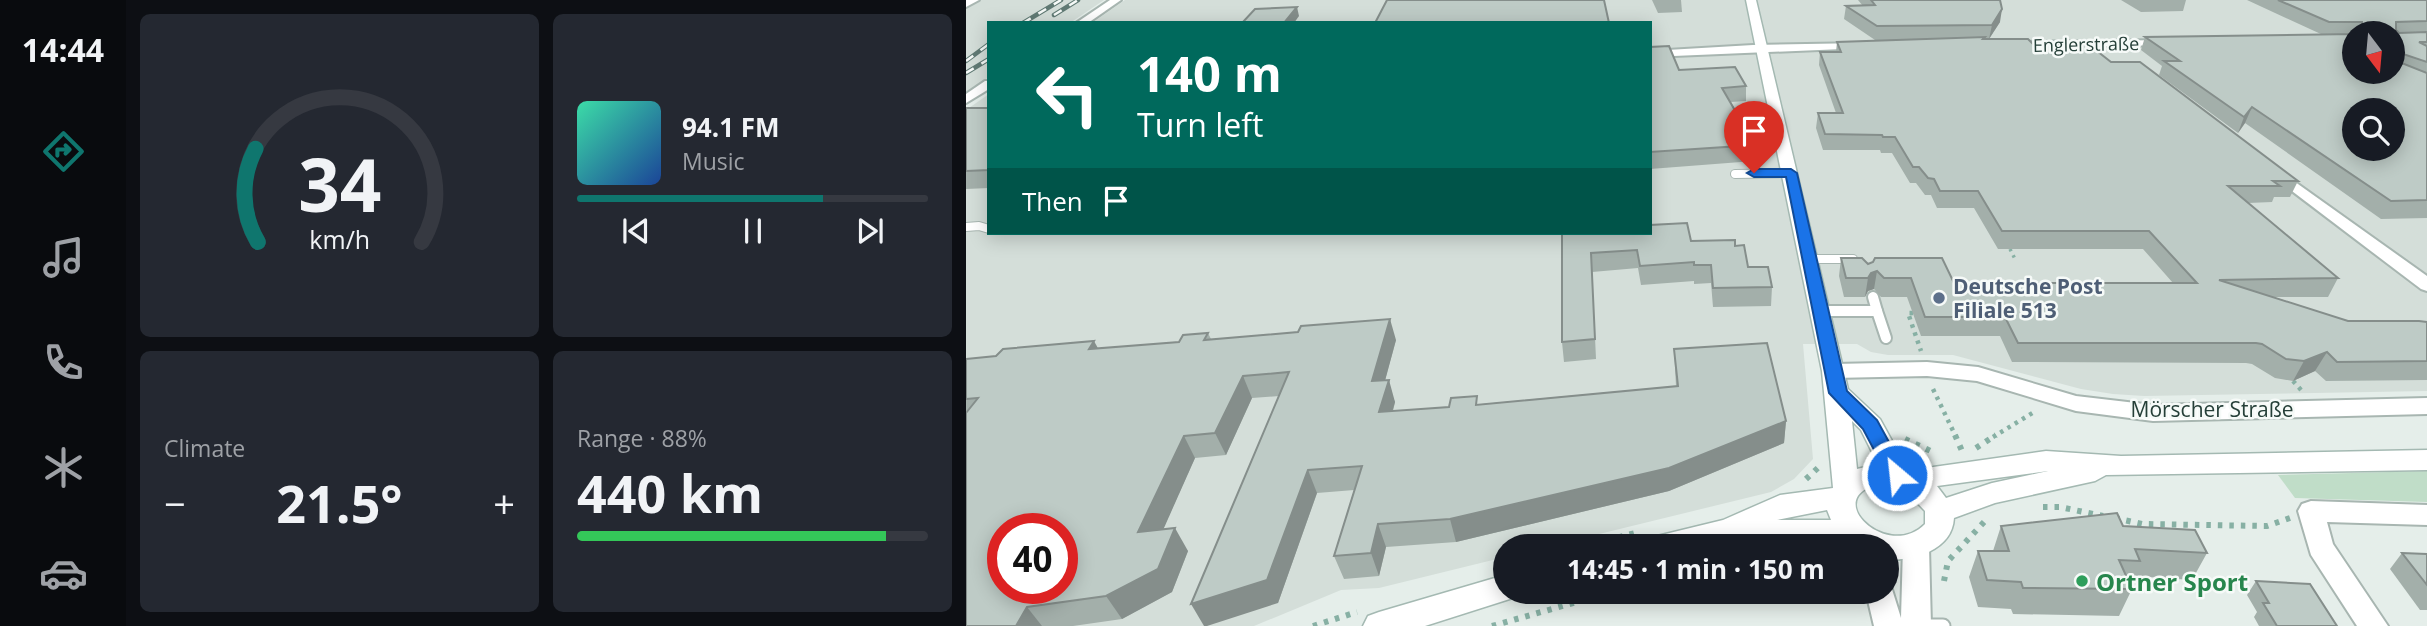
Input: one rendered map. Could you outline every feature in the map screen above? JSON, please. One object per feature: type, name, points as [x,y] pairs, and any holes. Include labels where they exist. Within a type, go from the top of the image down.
[{"type":"street","points":[[966,4],[974,0]]},
{"type":"street","points":[[1084,21],[1116,0]]},
{"type":"street","points":[[1751,0],[1836,382],[1844,492],[1840,509],[1845,520],[1862,534]]},
{"type":"street","name":"Englerstraße","points":[[1995,45],[2047,42],[2185,43]]},
{"type":"street","points":[[2105,44],[2127,60]]},
{"type":"street","points":[[1652,54],[1871,46]]},
{"type":"street","points":[[966,99],[985,88]]},
{"type":"street","points":[[2260,160],[2427,285]]},
{"type":"street","name":"Mörscher Straße","points":[[1836,382],[1927,369],[1978,373],[2076,402],[2153,413],[2427,406]]},
{"type":"street","points":[[1836,382],[1871,425],[1904,477],[1934,499],[1939,512],[1935,533],[1916,547],[1899,545]]},
{"type":"street","points":[[1728,530],[1780,506],[1844,492],[1868,474],[1904,477],[2046,461],[2121,466],[2427,460]]},
{"type":"street","points":[[1939,512],[1992,494],[2121,466]]},
{"type":"street","points":[[2373,626],[2320,547],[2311,511],[2427,515]]},
{"type":"street","points":[[1691,534],[1728,530],[1776,534]]},
{"type":"street","points":[[1916,547],[1916,626]]},
{"type":"street","points":[[1379,626],[1493,592]]},
{"type":"street","points":[[1883,604],[1889,626]]},
{"type":"lane","points":[[1735,174],[1791,173]]},
{"type":"lane","points":[[966,227],[987,228]]},
{"type":"lane","points":[[1810,258],[1860,259],[1863,267]]},
{"type":"lane","points":[[1872,297],[1886,338]]},
{"type":"lane","points":[[1821,311],[1877,311]]},
{"type":"lane","points":[[1916,626],[1943,626]]},
{"type":"path","points":[[2010,249],[2015,259]]},
{"type":"path","points":[[1913,313],[1908,313],[1941,409],[1965,456]]},
{"type":"path","points":[[1953,455],[1965,456],[2033,412],[2076,402]]},
{"type":"path","points":[[1871,425],[1891,423],[1908,441],[1924,450],[1942,455]]},
{"type":"path","points":[[1803,482],[1820,466],[1820,458]]},
{"type":"path","points":[[2037,508],[2060,507],[2142,524],[2267,526],[2311,511]]},
{"type":"path","points":[[1492,626],[1570,604]]},
{"type":"shaded area","points":[[981,0],[1104,0],[1073,21],[987,21],[987,78],[966,92],[966,7]]},
{"type":"shaded area","points":[[1125,0],[2427,0],[2427,391],[2144,396],[2113,394],[2081,389],[1953,355],[1888,355],[1871,352],[1857,344],[1803,344],[1813,459],[1794,479],[1771,492],[1599,534],[1493,534],[1493,560],[1379,588],[1341,590],[1254,626],[966,626],[966,110],[987,95],[987,235],[1652,235],[1652,21],[1095,21]]},
{"type":"green space","points":[[2427,471],[2427,502],[2295,498],[2278,475]]},
{"type":"building","points":[[1387,0],[1604,0],[1609,21],[1376,21]]},
{"type":"building","points":[[1871,0],[2000,0],[2002,9],[1992,25],[1877,26],[1846,6],[1875,5]]},
{"type":"building","points":[[2278,0],[2427,0],[2427,21],[2329,22]]},
{"type":"building","points":[[1297,7],[1286,21],[1244,21],[1255,9]]},
{"type":"building","points":[[2427,32],[2427,42],[2419,42],[2427,46],[2427,62],[2405,55],[2405,33]]},
{"type":"building","points":[[2342,34],[2342,84],[2405,84],[2405,64],[2427,73],[2427,200],[2391,201],[2252,107],[2244,117],[2164,61],[2180,61],[2145,37]]},
{"type":"building","points":[[1985,37],[1983,39],[2028,39],[2034,45],[2088,44],[2111,62],[2140,62],[2298,181],[2273,181],[2280,186],[2228,186],[2338,278],[2219,280],[2348,321],[2427,322],[2427,361],[2337,362],[2327,352],[2304,361],[2286,359],[2256,343],[2018,343],[2005,317],[1925,317],[1911,278],[1884,278],[1877,271],[1871,273],[1868,278],[1846,278],[1841,258],[1862,258],[1868,264],[1875,258],[1942,258],[1954,283],[2197,283],[2149,231],[2002,231],[1978,191],[1940,191],[1934,179],[1928,178],[1919,167],[1913,167],[1895,137],[1825,134],[1818,113],[1843,113],[1820,52],[1841,52],[1837,42]]},
{"type":"building","points":[[1669,46],[1679,70],[1735,67],[1746,86],[1722,88],[1755,145],[1652,152],[1652,47]]},
{"type":"building","points":[[966,108],[987,108],[987,170],[966,171]]},
{"type":"building","points":[[1687,223],[1691,241],[1735,240],[1735,246],[1744,245],[1748,267],[1768,267],[1772,287],[1713,288],[1711,265],[1694,265],[1694,262],[1640,266],[1637,250],[1591,253],[1595,339],[1562,342],[1562,235],[1652,235],[1652,225]]},
{"type":"building","points":[[1390,319],[1372,381],[1389,380],[1379,412],[1449,407],[1451,398],[1477,396],[1476,405],[1678,386],[1674,349],[1767,343],[1786,421],[1669,468],[1450,519],[1378,524],[1371,553],[1334,556],[1362,466],[1308,470],[1267,580],[1191,604],[1289,372],[1243,376],[1215,433],[1184,436],[1138,532],[1175,528],[1158,569],[1106,596],[1078,600],[1078,513],[987,513],[987,604],[1049,604],[1027,607],[1016,626],[966,626],[966,413],[978,398],[966,399],[966,359],[996,356],[1003,349],[1094,341],[1089,349],[1179,342],[1183,335],[1208,333],[1204,340],[1298,332],[1301,326]]},
{"type":"building","points":[[2117,513],[2123,526],[2195,530],[2207,553],[2135,549],[2140,561],[2119,560],[2132,589],[2023,588],[2021,582],[1987,580],[1978,551],[2009,551],[2001,526]]},
{"type":"building","points":[[2402,553],[2427,554],[2427,585]]},
{"type":"building","points":[[2256,581],[2310,584],[2337,626],[2277,626],[2263,603],[2269,603]]},
{"type":"railway","points":[[1026,21],[1061,0]]},
{"type":"railway","points":[[1054,15],[1078,0]]},
{"type":"railway","points":[[966,61],[987,45]]},
{"type":"railway","points":[[966,73],[987,60]]},
{"type":"place","name":"Deutsche Post Filiale 513","points":[[1939,298]]},
{"type":"place","name":"Ortner Sport","points":[[2082,581]]},
{"type":"route","points":[[1754,173],[1791,173],[1838,393],[1871,425],[1897,475]]}]
